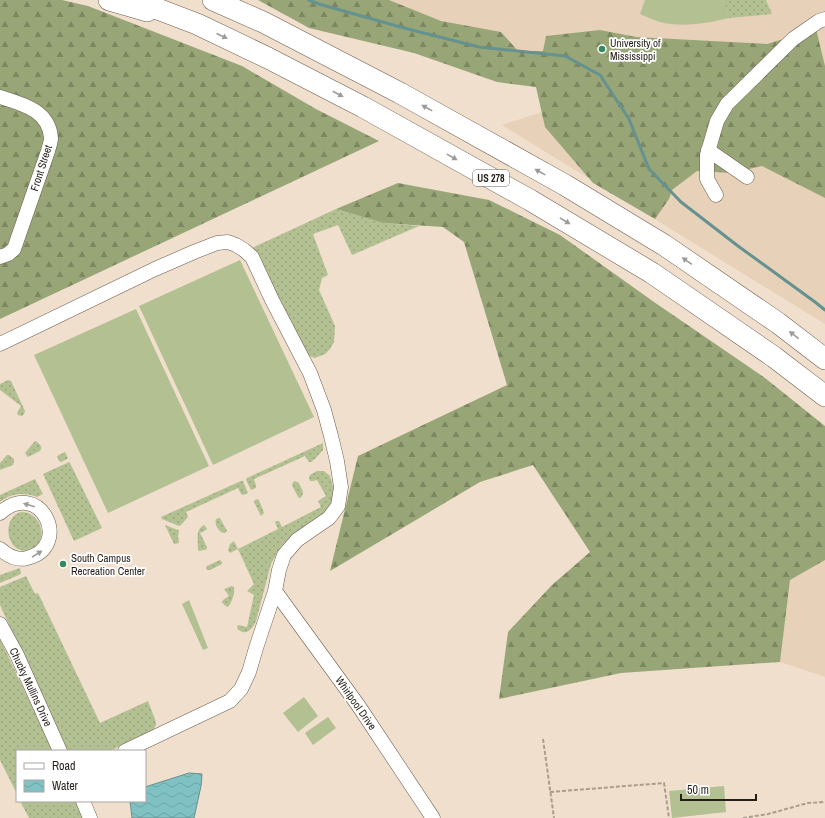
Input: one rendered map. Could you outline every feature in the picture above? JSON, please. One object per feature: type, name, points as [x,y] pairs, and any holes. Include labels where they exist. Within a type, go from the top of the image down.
[{"type":"highway","points":[[109,0],[196,24]]},
{"type":"highway","name":"US 278","points":[[134,0],[196,24],[268,58],[357,104],[530,200],[652,273],[774,357],[825,396]]},
{"type":"highway","name":"US 278","points":[[213,0],[263,22],[400,93],[565,185],[664,245],[778,323],[825,359]]},
{"type":"highway","points":[[224,0],[263,22]]},
{"type":"street","points":[[716,195],[707,179],[707,155],[717,121],[727,104],[793,39],[819,21],[825,19]]},
{"type":"street","name":"Front Street","points":[[0,97],[23,104],[37,112],[45,120],[51,140],[14,249],[8,254],[0,257]]},
{"type":"street","points":[[708,150],[747,177]]},
{"type":"street","points":[[0,344],[154,269],[217,243],[228,242],[236,245],[252,257],[272,300],[310,373],[324,410],[337,461],[341,488],[338,506],[328,518],[296,540],[284,555],[279,570],[275,591],[249,672],[241,690],[230,700],[127,750]]},
{"type":"street","points":[[0,513],[6,507],[15,504],[24,503],[34,505],[41,510],[47,518],[50,527],[50,536],[47,544],[41,552],[33,557],[24,559],[15,558],[6,554],[0,548]]},
{"type":"street","points":[[0,565],[18,558]]},
{"type":"street","name":"Whirlpool Drive","points":[[275,591],[358,705],[432,818]]},
{"type":"street","name":"Chucky Mullins Drive","points":[[0,624],[17,655],[60,750]]},
{"type":"street","points":[[83,802],[90,818]]},
{"type":"path","points":[[543,739],[554,818]]},
{"type":"path","points":[[550,792],[664,783],[669,818]]},
{"type":"path","points":[[744,818],[768,814],[808,803],[825,802]]},
{"type":"shaded area","points":[[331,0],[825,0],[825,324],[502,125],[602,93]]},
{"type":"shaded area","points":[[825,560],[825,677],[780,662],[790,579]]},
{"type":"green space","points":[[0,0],[62,0],[88,6],[242,66],[316,109],[379,141],[0,319]]},
{"type":"green space","points":[[258,0],[389,0],[441,21],[501,32],[518,51],[543,51],[546,36],[600,30],[636,37],[767,44],[816,29],[825,66],[825,198],[762,166],[732,173],[697,171],[672,190],[669,199],[655,219],[593,183],[545,127],[536,87],[497,82],[414,53],[309,28]]},
{"type":"green space","points":[[645,0],[723,0],[729,18],[697,24],[680,25],[664,23],[640,14]]},
{"type":"green space","points":[[723,0],[766,0],[772,14],[729,18]]},
{"type":"green space","points":[[398,183],[489,200],[560,235],[765,378],[825,426],[825,560],[790,580],[780,662],[621,673],[499,699],[508,632],[552,585],[590,552],[533,465],[480,482],[330,571],[358,456],[507,385],[464,242],[443,227],[383,223],[336,209]]},
{"type":"green space","points":[[336,209],[383,223],[419,226],[352,255],[338,225],[313,234],[328,275],[322,278],[319,290],[335,326],[334,342],[330,349],[325,354],[315,358],[306,355],[252,248]]},
{"type":"green space","points":[[240,260],[314,417],[213,465],[139,306]]},
{"type":"green space","points":[[136,309],[209,466],[108,513],[34,355]]},
{"type":"green space","points":[[8,380],[11,381],[25,411],[22,416],[18,415],[17,413],[21,406],[0,390],[0,384]]},
{"type":"green space","points":[[36,441],[41,446],[40,451],[28,457],[25,453]]},
{"type":"green space","points":[[323,443],[323,450],[311,462],[309,462],[305,456],[254,479],[256,488],[251,490],[246,480],[247,478]]},
{"type":"green space","points":[[65,452],[68,458],[61,462],[59,461],[57,456]]},
{"type":"green space","points":[[7,455],[14,459],[13,465],[0,470],[0,463]]},
{"type":"green space","points":[[69,462],[102,528],[74,541],[43,474]]},
{"type":"green space","points":[[317,471],[324,471],[330,476],[334,490],[334,500],[322,518],[296,532],[281,546],[271,564],[256,621],[250,630],[245,632],[240,631],[237,628],[238,625],[247,627],[254,595],[247,591],[254,584],[238,549],[278,529],[275,522],[276,521],[279,521],[282,527],[321,507],[318,501],[326,496],[317,480],[310,481],[309,478],[310,475]]},
{"type":"green space","points":[[35,479],[43,494],[37,497],[28,494],[18,494],[0,502],[0,495]]},
{"type":"green space","points":[[243,481],[248,493],[243,495],[241,494],[238,488],[186,512],[188,517],[179,526],[162,519],[161,517]]},
{"type":"green space","points":[[295,481],[299,483],[302,491],[303,495],[300,498],[292,485]]},
{"type":"green space","points":[[257,499],[259,500],[264,513],[261,516],[254,502]]},
{"type":"green space","points":[[21,512],[29,513],[34,517],[39,522],[41,529],[40,542],[36,547],[29,550],[21,550],[16,547],[11,542],[9,536],[10,521],[14,516]]},
{"type":"green space","points":[[220,518],[227,531],[225,533],[221,532],[216,526],[216,519]]},
{"type":"green space","points":[[165,525],[179,531],[179,543],[174,544]]},
{"type":"green space","points":[[204,525],[207,529],[200,533],[207,549],[199,551],[198,532]]},
{"type":"green space","points":[[234,541],[238,549],[230,553],[228,550],[230,544]]},
{"type":"green space","points":[[220,560],[222,564],[207,570],[207,566]]},
{"type":"green space","points":[[20,568],[21,574],[0,583],[0,575]]},
{"type":"green space","points":[[26,576],[35,594],[38,593],[100,723],[148,701],[156,722],[153,730],[112,750],[66,750],[0,605],[0,587]]},
{"type":"green space","points":[[232,586],[234,587],[234,594],[228,607],[222,602],[229,596],[224,589]]},
{"type":"green space","points":[[189,600],[208,648],[203,650],[182,604]]},
{"type":"green space","points":[[0,639],[53,750],[16,750],[16,792],[0,760]]},
{"type":"green space","points":[[304,697],[318,716],[298,732],[283,713]]},
{"type":"green space","points":[[328,717],[336,728],[313,745],[305,733]]},
{"type":"green space","points":[[724,786],[726,812],[672,818],[669,791]]},
{"type":"green space","points":[[21,802],[77,802],[84,818],[29,818]]},
{"type":"water","points":[[189,773],[202,774],[194,818],[132,818],[130,802],[146,802],[146,787]]},
{"type":"waterway","points":[[309,0],[404,28],[479,47],[565,56],[600,75],[629,119],[649,169],[681,202],[825,310]]},
{"type":"place","name":"University of Mississippi","points":[[602,49]]},
{"type":"place","name":"South Campus Recreation Center","points":[[63,564]]}]
